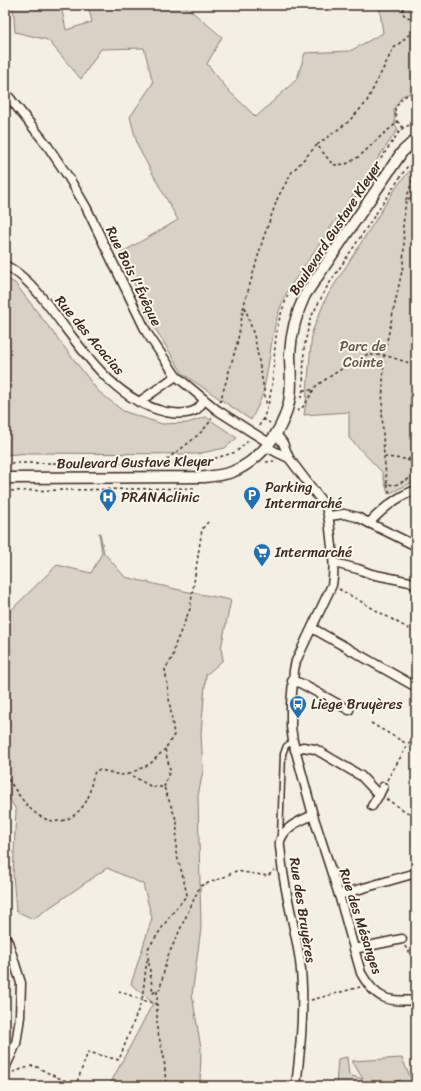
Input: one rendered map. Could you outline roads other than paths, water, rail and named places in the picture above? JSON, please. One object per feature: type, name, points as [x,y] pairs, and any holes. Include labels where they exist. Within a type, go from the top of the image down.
[{"type":"street","name":"Rue Bois l'Évêque","points":[[5,92],[47,145],[69,178],[93,221],[147,334],[176,376],[217,410],[254,434],[278,453],[289,458]]},
{"type":"street","name":"Boulevard Gustave Kleyer","points":[[5,479],[205,477],[232,472],[248,464],[268,445],[276,434],[288,406],[290,391],[290,353],[293,326],[298,310],[305,296],[402,152],[416,141]]},
{"type":"street","name":"Rue des Acacias","points":[[5,265],[16,270],[36,290],[105,377],[130,397],[155,410],[171,413],[184,413],[197,409],[204,400]]},
{"type":"street","points":[[139,402],[176,376]]},
{"type":"street","points":[[276,434],[283,443],[289,458],[323,503],[329,516],[334,564],[332,586],[296,661],[292,681],[291,712],[293,741],[313,815],[294,824],[286,830],[280,842]]},
{"type":"street","points":[[369,523],[382,510],[406,493],[416,490]]},
{"type":"street","points":[[329,516],[344,514],[357,518],[416,546]]},
{"type":"street","points":[[334,564],[358,569],[371,574],[410,582],[416,586]]},
{"type":"street","points":[[312,628],[416,687]]},
{"type":"street","points":[[292,681],[300,683],[349,710]]},
{"type":"street","points":[[295,750],[315,748],[361,776],[379,795]]},
{"type":"street","points":[[372,806],[383,787]]},
{"type":"street","name":"Rue des Mésanges","points":[[313,815],[339,895],[361,973],[367,984],[384,998],[409,1001],[416,1000]]},
{"type":"street","name":"Rue des Bruyères","points":[[280,842],[282,863],[300,961],[302,1001],[301,1048],[296,1086]]},
{"type":"street","points":[[339,895],[416,873]]},
{"type":"street","points":[[5,938],[8,942],[21,983],[20,1017],[16,1044],[8,1071]]},
{"type":"street","points":[[354,950],[402,939]]},
{"type":"lane","name":"Rue des Bruyères","points":[[280,842],[283,754],[286,746],[293,741]]},
{"type":"place","name":"Parking Intermarché","points":[[252,510]]},
{"type":"place","name":"PRANAclinic","points":[[108,512]]},
{"type":"place","name":"Intermarché","points":[[262,567]]},
{"type":"place","name":"Liège Bruyères","points":[[298,719]]},
{"type":"park label","name":"Parc de Cointe","points":[[363,354]]}]
